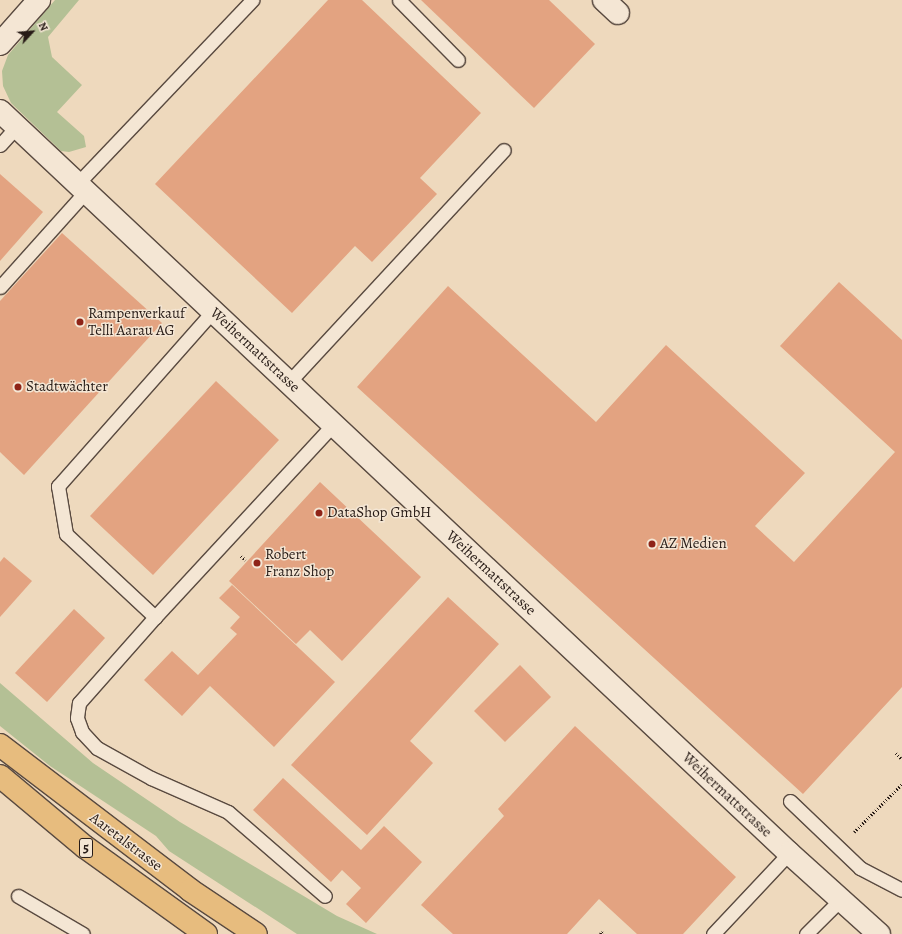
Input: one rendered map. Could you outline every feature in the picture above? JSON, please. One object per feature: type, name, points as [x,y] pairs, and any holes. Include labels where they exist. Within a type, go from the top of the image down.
[{"type":"main road","name":"Aaretalstrasse","points":[[0,745],[183,885],[256,934]]},
{"type":"main road","name":"Aaretalstrasse","points":[[0,776],[85,847],[206,934]]},
{"type":"street","points":[[0,44],[35,1]]},
{"type":"street","name":"Weihermattstrasse","points":[[0,111],[788,853],[879,934]]},
{"type":"lane","points":[[0,287],[82,187],[252,0]]},
{"type":"lane","points":[[399,0],[458,60]]},
{"type":"lane","points":[[0,145],[17,126]]},
{"type":"lane","points":[[289,382],[504,150]]},
{"type":"lane","points":[[155,617],[66,534],[58,486],[213,311]]},
{"type":"lane","points":[[325,896],[228,812],[151,778],[97,748],[82,732],[77,718],[79,703],[155,617],[333,425]]},
{"type":"lane","points":[[790,801],[860,868],[902,890]]},
{"type":"lane","points":[[713,934],[788,853]]},
{"type":"lane","points":[[18,896],[83,934]]},
{"type":"lane","points":[[806,934],[840,900]]},
{"type":"path","points":[[896,754],[902,759]]},
{"type":"path","points":[[860,868],[849,837],[902,784]]},
{"type":"green space","points":[[55,0],[79,0],[48,37],[52,57],[82,85],[57,112],[84,136],[86,147],[69,152],[61,151],[11,103],[3,86],[2,71],[8,55]]},
{"type":"green space","points":[[0,683],[93,763],[180,822],[337,916],[377,934],[297,934],[169,851],[156,836],[50,766],[0,726]]},
{"type":"building","points":[[328,0],[362,0],[481,113],[420,178],[437,194],[372,262],[355,246],[292,313],[155,184]]},
{"type":"building","points":[[421,0],[549,0],[595,44],[534,108]]},
{"type":"building","points":[[0,174],[43,212],[0,261]]},
{"type":"building","points":[[62,233],[162,323],[24,475],[0,452],[0,301]]},
{"type":"building","name":"AZ Medien","points":[[839,282],[902,340],[902,687],[803,794],[357,387],[448,286],[596,422],[666,345],[805,473],[755,526],[794,562],[895,452],[780,346]]},
{"type":"building","points":[[216,381],[279,440],[153,575],[90,516]]},
{"type":"building","points":[[320,482],[421,577],[342,661],[310,630],[296,644],[229,581]]},
{"type":"building","points":[[4,557],[32,581],[0,617],[0,562]]},
{"type":"building","points":[[232,585],[335,682],[274,747],[210,686],[182,716],[144,680],[172,651],[198,675],[237,634],[230,628],[240,617],[219,598]]},
{"type":"building","points":[[448,597],[499,644],[410,741],[433,763],[367,835],[291,765]]},
{"type":"building","points":[[74,609],[105,638],[47,702],[15,673]]},
{"type":"building","points":[[520,665],[551,697],[505,742],[474,711]]},
{"type":"building","points":[[575,726],[736,877],[683,934],[637,934],[599,899],[567,934],[453,934],[421,905],[504,816],[498,809]]},
{"type":"building","points":[[283,778],[361,850],[384,826],[422,862],[366,923],[346,904],[361,888],[342,870],[331,882],[253,810]]},
{"type":"place","name":"Rampenverkauf Telli Aarau AG","points":[[80,322]]},
{"type":"place","name":"Stadtwächter","points":[[18,387]]},
{"type":"place","name":"DataShop GmbH","points":[[319,513]]},
{"type":"place","name":"AZ Medien","points":[[652,544]]},
{"type":"place","name":"Robert Franz Shop","points":[[257,563]]}]
